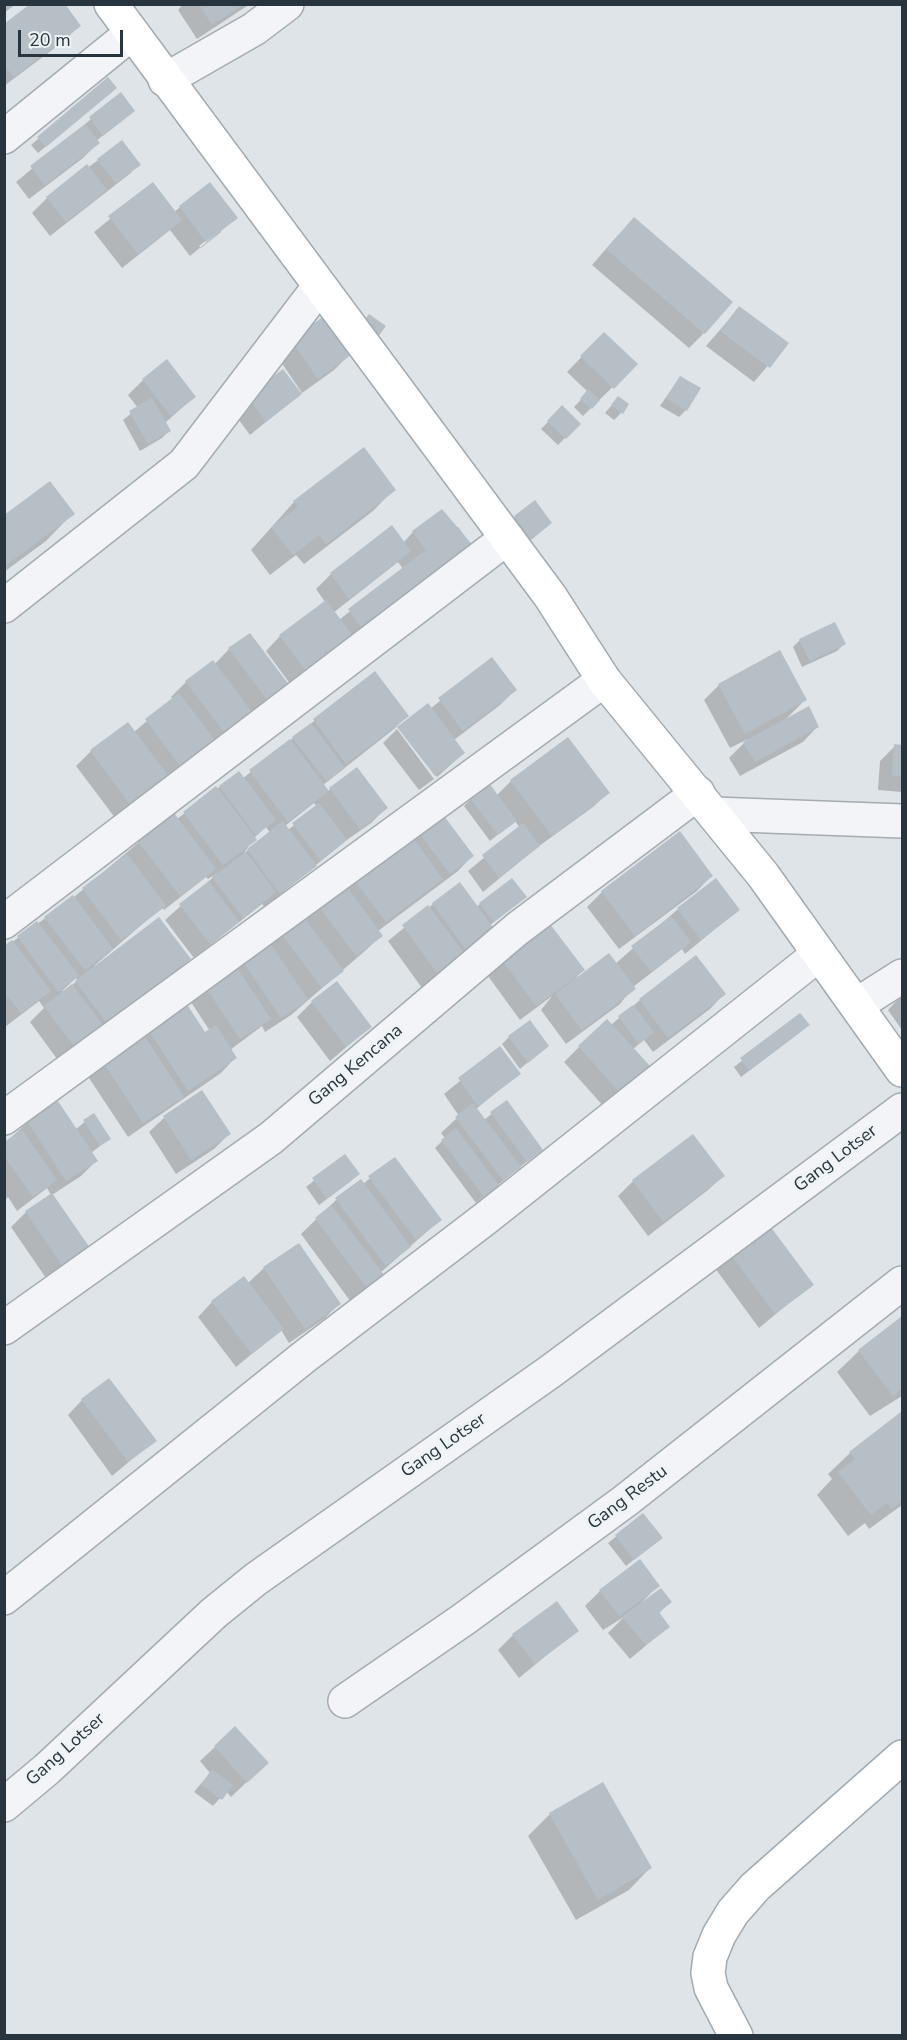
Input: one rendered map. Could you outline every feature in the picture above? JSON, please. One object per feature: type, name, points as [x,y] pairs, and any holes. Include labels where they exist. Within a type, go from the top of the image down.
[{"type":"main road","points":[[111,4],[165,80],[550,596],[604,680],[763,875],[858,1004],[903,1070]]},
{"type":"main road","points":[[736,2036],[711,1988],[708,1972],[710,1957],[719,1935],[733,1912],[755,1887],[903,1757]]},
{"type":"street","points":[[165,80],[254,29],[287,4]]},
{"type":"street","points":[[4,137],[132,33]]},
{"type":"street","points":[[4,606],[184,464],[319,287]]},
{"type":"street","points":[[4,922],[507,538]]},
{"type":"street","points":[[4,1118],[604,680]]},
{"type":"street","points":[[706,803],[903,821]]},
{"type":"street","name":"Gang Kencana","points":[[4,1328],[271,1138],[517,929],[706,803]]},
{"type":"street","points":[[4,1598],[304,1357],[486,1218],[819,954]]},
{"type":"street","points":[[858,1004],[903,976]]},
{"type":"street","name":"Gang Lotser","points":[[4,1805],[47,1769],[214,1613],[256,1579],[551,1371],[903,1110]]},
{"type":"street","name":"Gang Restu","points":[[345,1701],[464,1619],[625,1501],[903,1283]]},
{"type":"building","points":[[30,4],[65,4],[81,26],[14,77],[4,65],[4,24]]},
{"type":"building","points":[[199,4],[244,4],[212,25]]},
{"type":"building","points":[[108,77],[117,88],[46,147],[37,137]]},
{"type":"building","points":[[121,92],[135,111],[103,136],[89,117]]},
{"type":"building","points":[[85,124],[100,143],[45,185],[30,166]]},
{"type":"building","points":[[122,140],[141,165],[116,183],[97,159]]},
{"type":"building","points":[[87,164],[107,190],[66,222],[46,197]]},
{"type":"building","points":[[153,182],[182,220],[138,254],[108,216]]},
{"type":"building","points":[[210,182],[238,218],[206,242],[179,206]]},
{"type":"building","points":[[634,217],[733,302],[705,334],[606,249]]},
{"type":"building","points":[[739,306],[789,343],[770,368],[720,331]]},
{"type":"building","points":[[369,314],[386,326],[374,342],[358,331]]},
{"type":"building","points":[[324,316],[351,355],[318,379],[291,340]]},
{"type":"building","points":[[604,332],[638,364],[614,389],[580,356]]},
{"type":"building","points":[[167,359],[196,397],[171,416],[142,379]]},
{"type":"building","points":[[283,369],[302,394],[266,422],[247,396]]},
{"type":"building","points":[[680,376],[701,388],[687,411],[666,398]]},
{"type":"building","points":[[588,389],[600,400],[592,409],[580,399]]},
{"type":"building","points":[[618,396],[629,404],[623,414],[611,405]]},
{"type":"building","points":[[152,398],[171,431],[148,444],[129,411]]},
{"type":"building","points":[[562,405],[581,424],[566,439],[547,421]]},
{"type":"building","points":[[364,447],[396,490],[326,544],[319,535],[293,555],[271,527],[298,507],[293,501]]},
{"type":"building","points":[[50,481],[75,514],[4,567],[4,515]]},
{"type":"building","points":[[535,500],[552,523],[531,540],[514,516]]},
{"type":"building","points":[[442,509],[480,554],[369,638],[348,609],[426,550],[412,531]]},
{"type":"building","points":[[392,525],[411,551],[349,599],[330,573]]},
{"type":"building","points":[[326,600],[353,636],[306,671],[279,635]]},
{"type":"building","points":[[835,622],[846,644],[810,661],[799,639]]},
{"type":"building","points":[[250,633],[293,690],[272,706],[228,648]]},
{"type":"building","points":[[780,650],[807,700],[745,734],[718,684]]},
{"type":"building","points":[[492,657],[517,690],[463,731],[438,698]]},
{"type":"building","points":[[213,660],[255,716],[228,737],[185,681]]},
{"type":"building","points":[[375,671],[409,716],[346,764],[313,719]]},
{"type":"building","points":[[179,693],[218,744],[183,770],[145,719]]},
{"type":"building","points":[[428,703],[465,753],[435,776],[397,727]]},
{"type":"building","points":[[809,706],[819,727],[755,762],[743,742]]},
{"type":"building","points":[[128,722],[169,777],[131,806],[90,750]]},
{"type":"building","points":[[311,723],[345,768],[327,782],[292,737]]},
{"type":"building","points":[[568,737],[610,793],[552,836],[510,780]]},
{"type":"building","points":[[290,739],[329,791],[288,822],[249,770]]},
{"type":"building","points":[[894,744],[902,745],[902,776],[892,776]]},
{"type":"building","points":[[357,767],[388,808],[360,829],[329,788]]},
{"type":"building","points":[[239,771],[276,820],[256,835],[219,786]]},
{"type":"building","points":[[489,783],[517,821],[498,835],[470,798]]},
{"type":"building","points":[[216,786],[257,840],[223,865],[183,812]]},
{"type":"building","points":[[319,803],[347,840],[321,861],[292,823]]},
{"type":"building","points":[[438,808],[474,856],[450,874],[414,826]]},
{"type":"building","points":[[174,813],[216,869],[180,896],[138,841]]},
{"type":"building","points":[[283,821],[317,866],[280,894],[247,849]]},
{"type":"building","points":[[523,823],[540,846],[499,878],[482,855]]},
{"type":"building","points":[[680,831],[713,876],[635,936],[601,891]]},
{"type":"building","points":[[410,834],[443,879],[386,922],[352,877]]},
{"type":"building","points":[[246,852],[276,892],[243,918],[212,877]]},
{"type":"building","points":[[127,854],[166,906],[121,940],[82,888]]},
{"type":"building","points":[[512,878],[527,897],[494,922],[479,903]]},
{"type":"building","points":[[716,878],[740,910],[701,940],[677,908]]},
{"type":"building","points":[[342,880],[383,936],[356,956],[315,901]]},
{"type":"building","points":[[209,881],[239,922],[210,944],[179,904]]},
{"type":"building","points":[[460,882],[497,933],[469,954],[432,903]]},
{"type":"building","points":[[73,895],[113,949],[85,970],[44,917]]},
{"type":"building","points":[[428,905],[465,954],[438,974],[402,925]]},
{"type":"building","points":[[300,912],[344,971],[322,988],[278,929]]},
{"type":"building","points":[[671,916],[691,942],[651,972],[631,946]]},
{"type":"building","points":[[159,917],[191,959],[107,1023],[75,981]]},
{"type":"building","points":[[37,921],[79,976],[58,992],[17,936]]},
{"type":"building","points":[[550,924],[585,970],[536,1006],[502,960]]},
{"type":"building","points":[[12,940],[51,991],[21,1013],[4,992],[4,946]]},
{"type":"building","points":[[268,940],[308,1000],[281,1018],[241,959]]},
{"type":"building","points":[[609,953],[636,989],[582,1030],[555,994]]},
{"type":"building","points":[[696,955],[726,994],[668,1038],[639,999]]},
{"type":"building","points":[[233,962],[271,1019],[240,1039],[203,983]]},
{"type":"building","points":[[337,981],[372,1027],[346,1047],[311,1001]]},
{"type":"building","points":[[72,984],[104,1027],[76,1049],[44,1006]]},
{"type":"building","points":[[184,1000],[205,1032],[216,1025],[237,1058],[188,1091],[146,1026]]},
{"type":"building","points":[[633,1005],[654,1032],[639,1044],[618,1016]]},
{"type":"building","points":[[800,1013],[810,1025],[749,1071],[740,1058]]},
{"type":"building","points":[[607,1019],[651,1067],[621,1094],[578,1046]]},
{"type":"building","points":[[530,1020],[549,1046],[528,1063],[508,1036]]},
{"type":"building","points":[[142,1032],[184,1097],[143,1123],[101,1059]]},
{"type":"building","points":[[500,1046],[521,1074],[478,1106],[458,1078]]},
{"type":"building","points":[[202,1090],[231,1134],[191,1160],[163,1116]]},
{"type":"building","points":[[507,1100],[543,1150],[527,1162],[490,1112]]},
{"type":"building","points":[[58,1101],[98,1161],[66,1181],[27,1121]]},
{"type":"building","points":[[473,1103],[521,1167],[503,1180],[455,1117]]},
{"type":"building","points":[[94,1113],[111,1139],[100,1146],[83,1120]]},
{"type":"building","points":[[456,1128],[499,1186],[484,1197],[441,1140]]},
{"type":"building","points":[[22,1130],[57,1180],[33,1197],[4,1156],[4,1142]]},
{"type":"building","points":[[693,1134],[725,1176],[663,1222],[632,1180]]},
{"type":"building","points":[[345,1154],[360,1174],[327,1199],[312,1178]]},
{"type":"building","points":[[395,1157],[442,1220],[416,1240],[368,1176]]},
{"type":"building","points":[[361,1179],[411,1247],[386,1266],[335,1198]]},
{"type":"building","points":[[52,1193],[90,1248],[63,1267],[25,1211]]},
{"type":"building","points":[[331,1205],[384,1275],[367,1288],[315,1218]]},
{"type":"building","points":[[764,1218],[814,1285],[775,1314],[726,1248]]},
{"type":"building","points":[[299,1243],[341,1304],[305,1329],[263,1267]]},
{"type":"building","points":[[244,1276],[284,1329],[252,1354],[211,1301]]},
{"type":"building","points":[[902,1316],[902,1388],[893,1396],[858,1350]]},
{"type":"building","points":[[109,1378],[157,1441],[128,1462],[81,1399]]},
{"type":"building","points":[[902,1411],[902,1501],[892,1509],[887,1503],[871,1515],[838,1472],[855,1459],[849,1452]]},
{"type":"building","points":[[643,1513],[663,1538],[634,1560],[615,1535]]},
{"type":"building","points":[[640,1559],[660,1586],[619,1616],[599,1590]]},
{"type":"building","points":[[661,1588],[672,1602],[659,1612],[670,1627],[646,1645],[622,1617]]},
{"type":"building","points":[[557,1601],[579,1631],[535,1664],[512,1634]]},
{"type":"building","points":[[235,1726],[269,1763],[247,1783],[214,1746]]},
{"type":"building","points":[[212,1769],[233,1785],[222,1800],[201,1785]]},
{"type":"building","points":[[603,1782],[652,1868],[598,1900],[549,1813]]}]
